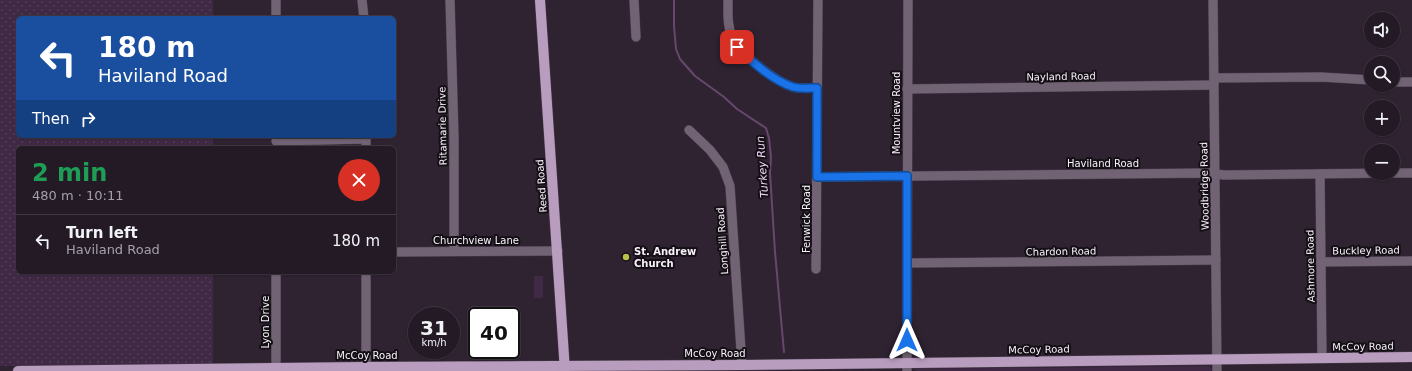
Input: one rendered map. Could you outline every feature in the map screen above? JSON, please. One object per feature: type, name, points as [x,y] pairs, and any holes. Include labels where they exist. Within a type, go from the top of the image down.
[{"type":"main road","name":"Reed Road","points":[[540,0],[565,368]]},
{"type":"main road","name":"McCoy Road","points":[[18,371],[366,367],[565,368],[742,365],[907,367],[1412,357]]},
{"type":"street","points":[[276,0],[276,16]]},
{"type":"street","points":[[362,0],[364,16]]},
{"type":"street","name":"Ritamarie Drive","points":[[450,0],[454,136],[454,251]]},
{"type":"street","points":[[634,0],[636,36]]},
{"type":"street","points":[[728,0],[728,16],[733,38],[737,47],[746,56],[778,80],[793,87],[817,88]]},
{"type":"street","name":"Fenwick Road","points":[[816,269],[818,0]]},
{"type":"street","name":"Mountview Road","points":[[907,367],[908,0]]},
{"type":"street","name":"Woodbridge Road","points":[[1213,0],[1217,371]]},
{"type":"street","name":"Nayland Road","points":[[907,89],[1321,77],[1364,80]]},
{"type":"street","points":[[1400,82],[1412,82]]},
{"type":"street","name":"Longhill Road","points":[[690,130],[710,150],[723,167],[730,186],[742,365]]},
{"type":"street","points":[[276,142],[366,141]]},
{"type":"street","name":"Haviland Road","points":[[817,177],[1364,173]]},
{"type":"street","points":[[1400,173],[1412,173]]},
{"type":"street","name":"Ashmore Road","points":[[1320,174],[1322,358]]},
{"type":"street","name":"Churchview Lane","points":[[396,252],[558,251]]},
{"type":"street","name":"Chardon Road","points":[[907,264],[1216,260]]},
{"type":"street","name":"Buckley Road","points":[[1321,262],[1412,261]]},
{"type":"street","name":"Lyon Drive","points":[[276,274],[276,369]]},
{"type":"street","points":[[366,274],[366,367]]},
{"type":"green space","points":[[0,0],[213,0],[213,16],[16,16],[16,138],[213,138],[213,146],[16,146],[16,274],[213,274],[213,364],[0,366]]},
{"type":"green space","points":[[534,276],[543,276],[543,298],[534,298]]},
{"type":"green space","points":[[1210,366],[1211,370],[1213,371],[914,371],[916,369]]},
{"type":"waterway","name":"Turkey Run","points":[[674,0],[676,49],[680,59],[695,76],[724,97],[737,109],[766,128],[769,138],[771,157],[770,173],[775,252],[784,352]]},
{"type":"place","name":"St. Andrew Church","points":[[626,257]]},
{"type":"route","points":[[737,47],[746,56],[778,80],[793,87],[817,88],[817,177],[907,176],[907,340]]}]
